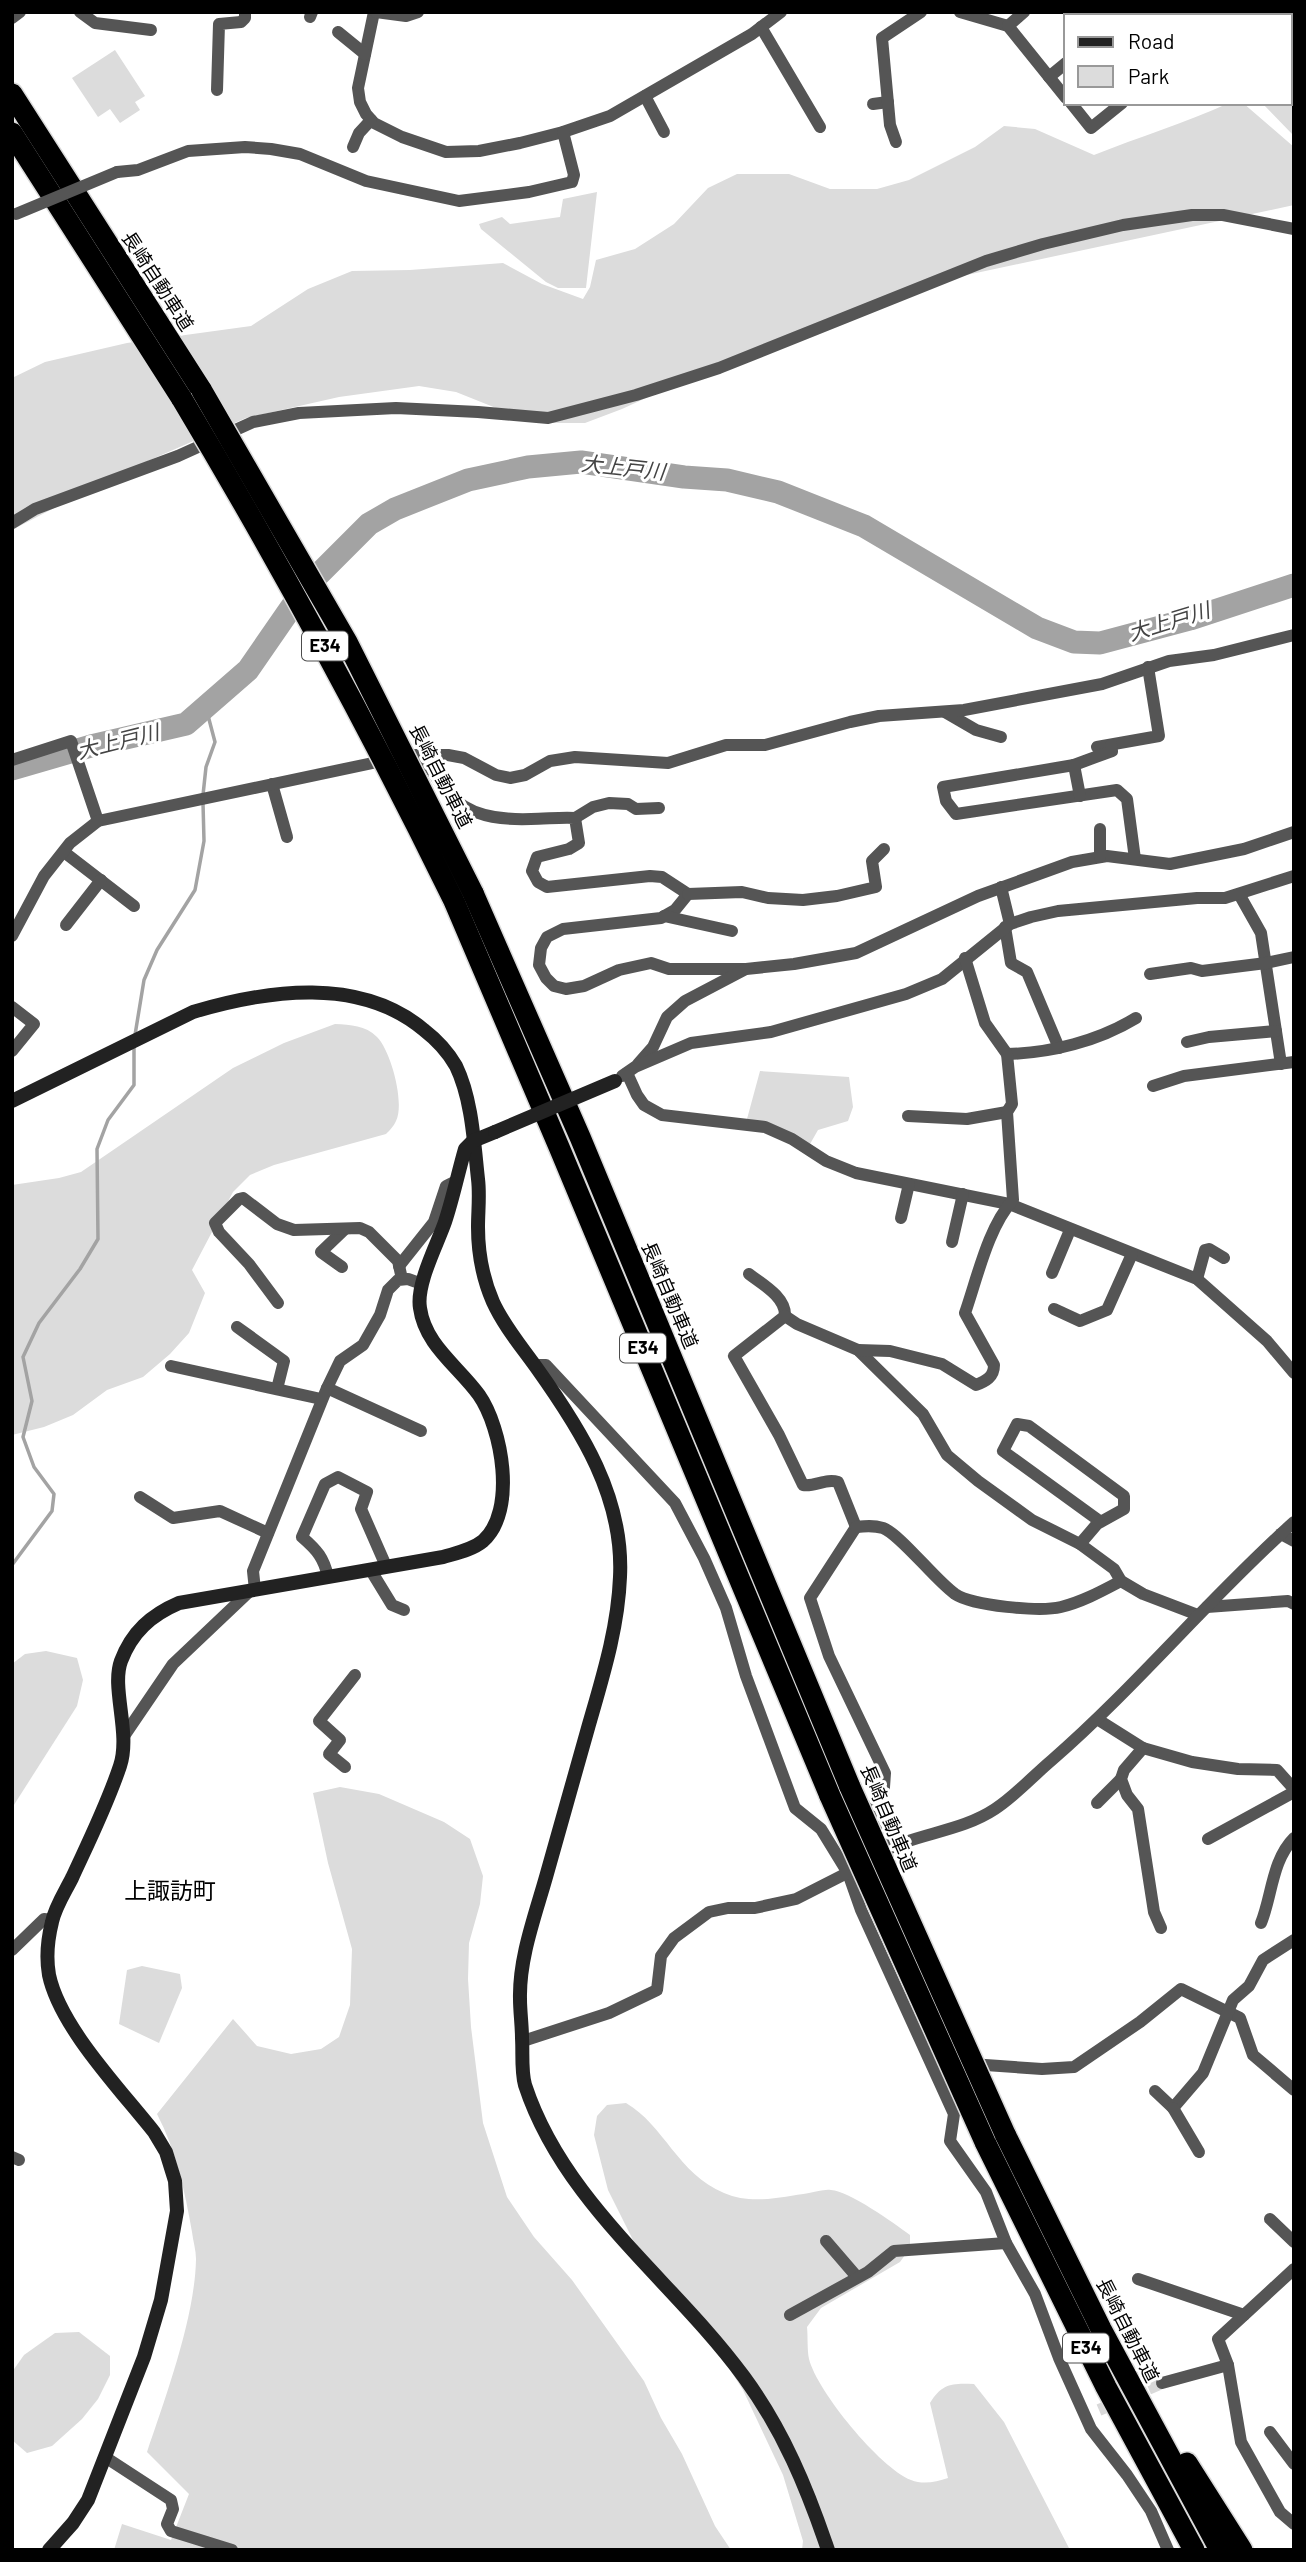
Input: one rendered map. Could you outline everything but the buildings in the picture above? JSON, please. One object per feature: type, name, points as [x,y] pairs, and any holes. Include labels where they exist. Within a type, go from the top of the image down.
[{"type":"highway","name":"長崎自動車道","points":[[12,94],[192,395],[261,532],[398,785],[464,897],[580,1137],[850,1787],[1005,2134],[1107,2341],[1220,2550]]},
{"type":"highway","name":"長崎自動車道","points":[[12,133],[192,395]]},
{"type":"highway","name":"長崎自動車道","points":[[464,897],[596,1234],[830,1796],[985,2142],[1106,2386],[1194,2550]]},
{"type":"highway","points":[[1044,2215],[1160,2418],[1242,2550]]},
{"type":"street","points":[[80,12],[95,23],[150,30]]},
{"type":"street","points":[[418,12],[406,16],[375,12],[359,88],[360,102],[371,120],[402,136],[446,152],[479,151],[563,132],[610,116],[761,27],[781,12]]},
{"type":"street","points":[[896,142],[890,125],[882,38],[920,12]]},
{"type":"street","points":[[960,12],[1008,26],[1064,96]]},
{"type":"street","points":[[1008,26],[1024,12]]},
{"type":"street","points":[[217,90],[219,24],[241,22],[248,14]]},
{"type":"street","points":[[761,27],[820,127]]},
{"type":"street","points":[[338,33],[365,54]]},
{"type":"street","points":[[1049,77],[1064,65]]},
{"type":"street","points":[[645,96],[664,132]]},
{"type":"street","points":[[873,104],[888,102]]},
{"type":"street","points":[[1073,105],[1091,128],[1120,105]]},
{"type":"street","points":[[353,147],[359,134],[371,120]]},
{"type":"street","points":[[14,214],[117,172],[138,170],[188,151],[220,147],[271,149],[299,155],[366,181],[459,201],[529,192],[572,182],[574,175],[563,132]]},
{"type":"street","points":[[12,523],[35,509],[178,456],[253,422],[299,413],[396,408],[548,418],[636,395],[719,368],[986,261],[1043,244],[1123,225],[1192,215],[1223,215],[1294,229]]},
{"type":"street","points":[[12,936],[44,876],[70,843],[98,821],[422,753],[464,758],[496,775],[510,778],[525,775],[550,761],[575,757],[668,763],[726,745],[765,745],[869,718],[945,712],[1102,684],[1148,667],[1214,655],[1294,635]]},
{"type":"street","points":[[1097,747],[1159,736],[1148,667]]},
{"type":"street","points":[[945,712],[976,730],[1001,737]]},
{"type":"street","points":[[1118,728],[1116,744],[1112,751],[1074,765],[943,787],[946,801],[956,814],[1117,790],[1127,799],[1135,859]]},
{"type":"street","points":[[12,760],[71,741],[98,821]]},
{"type":"street","points":[[422,753],[434,777],[451,798],[472,811],[494,818],[575,818],[593,807],[609,803],[628,804],[636,809],[659,808]]},
{"type":"street","points":[[1074,765],[1080,796]]},
{"type":"street","points":[[272,784],[287,837]]},
{"type":"street","points":[[575,818],[579,843],[569,849],[537,857],[532,871],[538,882],[547,887],[650,876],[662,877],[688,894],[742,892],[768,898],[803,900],[876,887],[873,861],[884,849]]},
{"type":"street","points":[[1100,829],[1100,857]]},
{"type":"street","points":[[732,931],[664,916],[564,929],[547,937],[541,948],[539,965],[554,986],[566,989],[584,986],[619,970],[651,963],[669,969],[746,969],[794,964],[856,953],[1001,887],[1072,862],[1100,857],[1170,864],[1244,849],[1294,832]]},
{"type":"street","points":[[64,852],[134,906]]},
{"type":"street","points":[[49,2550],[74,2523],[88,2500],[144,2357],[161,2300],[177,2211],[175,2181],[166,2152],[154,2132],[68,2022],[49,1973],[48,1953],[52,1920],[109,1797],[121,1763],[124,1736],[119,1664],[131,1640],[143,1625],[179,1603],[465,1551],[482,1541],[494,1526],[502,1503],[502,1474],[492,1420],[480,1397],[433,1342],[419,1306],[422,1284],[446,1219],[465,1149],[473,1141],[691,1043],[771,1032],[906,993],[942,979],[1007,926],[1058,911],[1225,898],[1294,876]]},
{"type":"street","points":[[66,925],[101,880]]},
{"type":"street","points":[[1001,887],[1012,963],[1027,972],[1059,1048]]},
{"type":"street","points":[[664,916],[675,910],[688,894]]},
{"type":"street","points":[[1153,1086],[1184,1076],[1287,1063],[1276,1031],[1261,933],[1239,894]]},
{"type":"street","points":[[1150,974],[1191,968],[1202,971],[1294,957]]},
{"type":"street","points":[[785,1315],[797,1324],[858,1350],[890,1351],[942,1364],[976,1385],[988,1380],[994,1371],[994,1365],[965,1313],[991,1237],[1013,1200],[1007,1112],[1012,1104],[1007,1054],[985,1023],[965,958]]},
{"type":"street","points":[[626,1073],[653,1047],[667,1017],[685,1001],[746,969]]},
{"type":"street","points":[[12,1101],[194,1012],[256,996],[292,992],[328,993],[365,1000],[398,1013],[432,1036],[458,1069],[469,1112],[479,1188],[477,1233],[482,1270],[494,1304],[567,1411],[598,1465],[616,1520],[620,1574],[613,1632],[598,1695],[527,1943],[519,1996],[523,2081],[547,2135],[575,2181],[745,2379],[783,2438],[812,2504],[828,2550]]},
{"type":"street","points":[[12,1007],[34,1024],[12,1051]]},
{"type":"street","points":[[1007,1054],[1037,1054],[1083,1042],[1136,1018]]},
{"type":"street","points":[[1187,1042],[1209,1037],[1276,1031]]},
{"type":"street","points":[[626,1073],[644,1105],[662,1115],[765,1127],[792,1139],[825,1161],[856,1173],[1009,1204],[1196,1279],[1266,1341],[1294,1373]]},
{"type":"street","points":[[908,1116],[967,1119],[1007,1112]]},
{"type":"street","points":[[124,1736],[173,1664],[253,1590],[253,1571],[324,1394],[340,1362],[363,1345],[380,1315],[388,1290],[398,1280],[435,1222],[446,1186],[456,1181]]},
{"type":"street","points":[[901,1219],[909,1184]]},
{"type":"street","points":[[952,1242],[963,1194]]},
{"type":"street","points":[[278,1303],[219,1232],[215,1223],[243,1198],[276,1224],[294,1230],[359,1228],[369,1232],[398,1261],[401,1273],[422,1284]]},
{"type":"street","points":[[342,1267],[321,1252],[345,1229]]},
{"type":"street","points":[[1052,1273],[1070,1230]]},
{"type":"street","points":[[1196,1279],[1205,1250],[1209,1249],[1224,1258]]},
{"type":"street","points":[[1054,1309],[1080,1321],[1107,1310],[1132,1254]]},
{"type":"street","points":[[749,1274],[781,1300],[785,1315]]},
{"type":"street","points":[[785,1315],[734,1356],[779,1435],[803,1485],[832,1480],[838,1482],[856,1527]]},
{"type":"street","points":[[237,1327],[284,1362],[277,1389]]},
{"type":"street","points":[[858,1350],[923,1414],[947,1455],[1032,1520],[1080,1544],[1114,1569],[1121,1581],[1143,1594],[1203,1611],[1288,1601],[1294,1604]]},
{"type":"street","points":[[535,1365],[546,1365],[675,1503],[726,1608],[746,1676],[795,1808],[821,1829],[848,1873],[861,1910],[954,2113],[950,2141],[986,2192],[1006,2243],[1035,2294],[1059,2358],[1091,2429],[1151,2511],[1168,2550]]},
{"type":"street","points":[[171,1366],[277,1389],[324,1394],[421,1432]]},
{"type":"street","points":[[1080,1544],[1101,1522],[1124,1509],[1124,1496],[1029,1426],[1017,1424],[1003,1451],[1101,1522]]},
{"type":"street","points":[[328,1577],[325,1560],[317,1549],[302,1537],[325,1484],[338,1477],[367,1492],[361,1509],[386,1566]]},
{"type":"street","points":[[140,1497],[173,1518],[220,1511],[268,1533]]},
{"type":"street","points":[[523,2041],[609,2013],[657,1990],[661,1956],[674,1938],[709,1912],[728,1908],[755,1908],[796,1899],[848,1873],[891,1847],[961,1826],[996,1809],[1097,1719],[1294,1522]]},
{"type":"street","points":[[856,1527],[873,1526],[886,1529],[944,1585],[957,1595],[974,1602],[1003,1606],[1059,1607],[1090,1597],[1121,1581]]},
{"type":"street","points":[[856,1527],[810,1598],[829,1656],[885,1773],[884,1787],[873,1805],[891,1847]]},
{"type":"street","points":[[1281,1534],[1294,1541]]},
{"type":"street","points":[[370,1569],[392,1605],[404,1610]]},
{"type":"street","points":[[345,1767],[329,1754],[340,1740],[319,1721],[355,1675]]},
{"type":"street","points":[[1097,1719],[1143,1748],[1192,1762],[1238,1769],[1277,1770],[1294,1790],[1208,1839]]},
{"type":"street","points":[[1097,1803],[1121,1779],[1124,1770],[1143,1748]]},
{"type":"street","points":[[1121,1779],[1127,1796],[1138,1809],[1154,1912],[1161,1928]]},
{"type":"street","points":[[1261,1923],[1288,1860],[1287,1845],[1294,1838]]},
{"type":"street","points":[[12,1950],[44,1919],[52,1920]]},
{"type":"street","points":[[1173,2108],[1203,2073],[1233,2000],[1249,1986],[1263,1960],[1294,1940]]},
{"type":"street","points":[[929,2061],[1042,2068],[1074,2067],[1140,2022],[1181,1989],[1240,2018],[1253,2055],[1294,2090]]},
{"type":"street","points":[[1155,2091],[1173,2108],[1199,2152]]},
{"type":"street","points":[[1270,2219],[1294,2242]]},
{"type":"street","points":[[826,2241],[857,2277]]},
{"type":"street","points":[[790,2315],[868,2272],[894,2251],[1006,2243]]},
{"type":"street","points":[[1294,2269],[1218,2339],[1228,2365],[1241,2442],[1280,2512],[1294,2524]]},
{"type":"street","points":[[1138,2279],[1244,2315]]},
{"type":"street","points":[[1162,2383],[1228,2365]]},
{"type":"street","points":[[1085,2416],[1099,2410]]},
{"type":"street","points":[[1270,2432],[1294,2464]]},
{"type":"street","points":[[105,2458],[171,2500],[173,2509],[167,2524],[171,2531],[232,2550]]},
{"type":"green space","points":[[115,50],[145,96],[135,102],[140,110],[120,123],[110,109],[98,117],[72,78]]},
{"type":"green space","points":[[1292,50],[1294,136],[1264,105],[1292,105]]},
{"type":"green space","points":[[1224,105],[1245,105],[1294,147],[1294,205],[906,288],[585,423],[548,423],[496,408],[456,392],[419,386],[339,397],[246,418],[125,471],[12,530],[12,378],[45,362],[127,343],[251,326],[308,289],[352,271],[503,263],[542,284],[583,299],[590,287],[596,260],[635,249],[674,224],[708,188],[737,174],[789,174],[830,189],[877,189],[909,180],[975,147],[1004,126],[1035,129],[1094,155]]},
{"type":"green space","points":[[597,192],[586,288],[558,288],[546,282],[481,229],[479,224],[502,217],[510,224],[560,217],[563,199]]},
{"type":"green space","points":[[335,1024],[363,1028],[377,1037],[382,1044],[392,1065],[398,1090],[398,1113],[393,1127],[386,1134],[274,1165],[250,1175],[233,1192],[192,1270],[205,1293],[189,1333],[170,1354],[143,1377],[107,1390],[73,1415],[44,1427],[12,1435],[12,1185],[81,1172],[233,1068],[284,1043]]},
{"type":"green space","points":[[760,1071],[849,1077],[853,1107],[848,1121],[818,1130],[810,1144],[774,1125],[747,1119]]},
{"type":"green space","points":[[46,1651],[77,1658],[83,1680],[77,1706],[12,1808],[12,1664],[25,1654]]},
{"type":"green space","points":[[340,1787],[379,1794],[444,1822],[470,1839],[483,1876],[480,1904],[469,1943],[471,2027],[483,2123],[507,2197],[534,2237],[572,2280],[644,2381],[715,2526],[731,2550],[114,2550],[122,2524],[171,2540],[189,2494],[147,2452],[185,2331],[191,2306],[196,2259],[179,2172],[170,2142],[157,2114],[233,2019],[257,2046],[291,2054],[321,2049],[339,2037],[350,2005],[352,1949],[328,1863],[313,1793]]},
{"type":"green space","points":[[142,1966],[180,1974],[182,1988],[159,2043],[119,2024],[127,1970]]},
{"type":"green space","points":[[626,2103],[651,2124],[695,2174],[724,2193],[756,2199],[831,2190],[871,2208],[910,2235],[910,2248],[900,2262],[821,2308],[807,2327],[809,2359],[814,2373],[837,2408],[867,2445],[898,2473],[920,2482],[948,2478],[930,2403],[944,2388],[974,2384],[1004,2422],[1070,2550],[802,2550],[803,2541],[783,2475],[743,2390],[703,2328],[633,2240],[608,2190],[594,2135],[597,2116],[607,2105]]},
{"type":"green space","points":[[79,2332],[110,2356],[110,2375],[98,2399],[82,2419],[52,2446],[27,2453],[12,2440],[12,2372],[24,2355],[55,2333]]},
{"type":"waterway","name":"大上戸川","points":[[12,769],[91,746],[186,724],[248,670],[304,589],[369,524],[395,509],[468,480],[528,467],[581,462],[684,477],[727,480],[778,492],[864,526],[1037,628],[1074,642],[1100,643],[1190,619],[1294,585]]},
{"type":"waterway","points":[[203,795],[206,767],[215,742],[206,708]]},
{"type":"waterway","points":[[135,1035],[144,980],[157,950],[195,890],[204,841],[203,803]]},
{"type":"waterway","points":[[12,1565],[52,1511],[54,1494],[34,1467],[23,1437],[32,1401],[23,1357],[39,1323],[80,1269],[98,1239],[97,1149],[108,1120],[134,1085],[134,1047]]},
{"type":"tunnel","points":[[1099,2410],[1162,2383]]},
{"type":"district","name":"上諏訪町","points":[[170,1891]]}]
